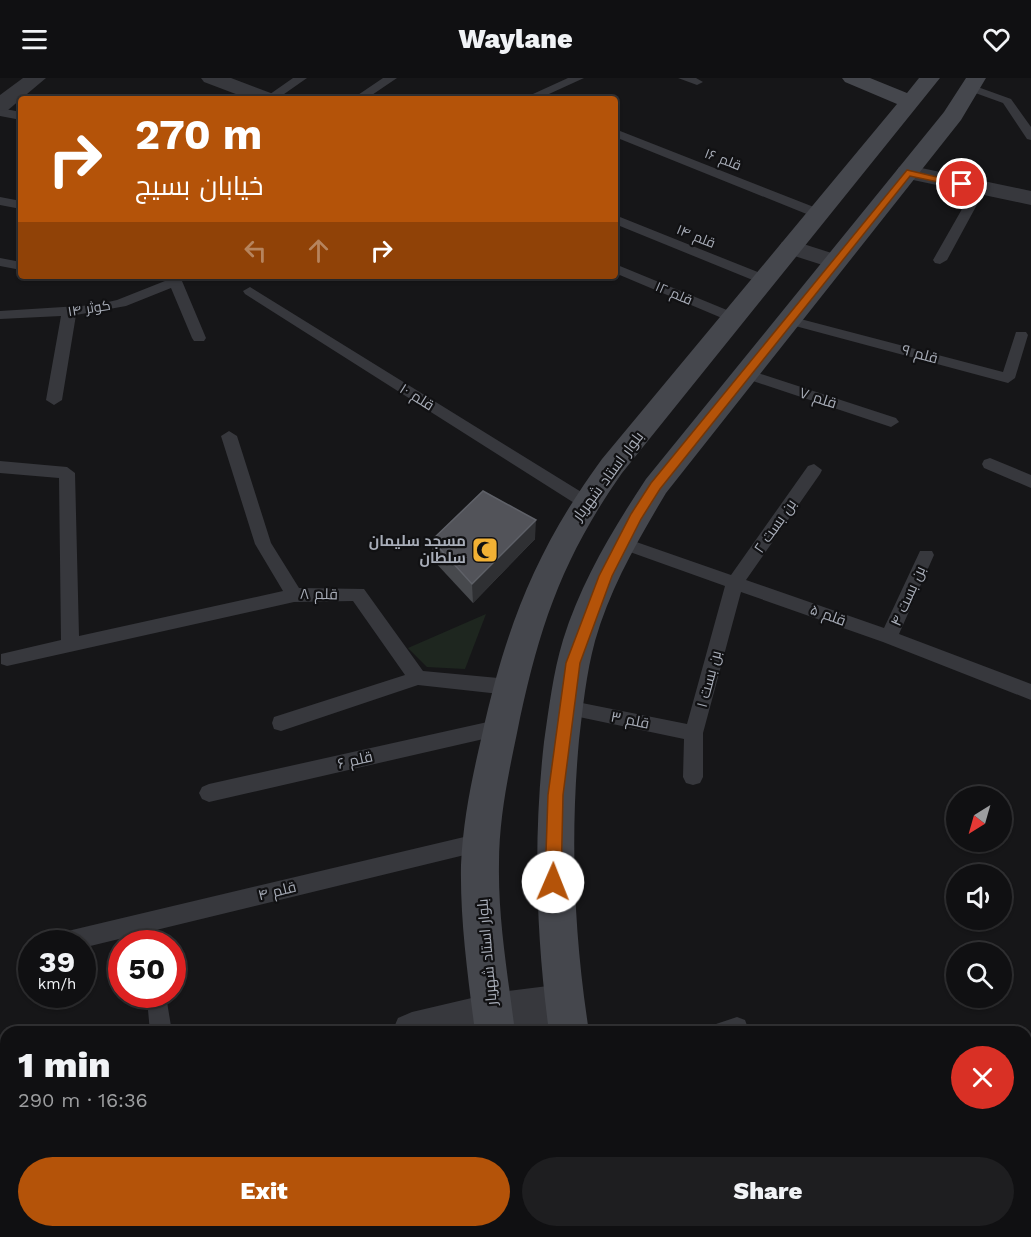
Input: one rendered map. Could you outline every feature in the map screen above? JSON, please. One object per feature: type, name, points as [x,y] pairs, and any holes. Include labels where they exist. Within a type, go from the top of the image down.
[{"type":"main road","points":[[852,78],[910,102]]},
{"type":"main road","name":"بلوار استاد شهریار","points":[[494,1023],[484,935],[481,842],[509,687],[530,610],[564,535],[585,502],[930,78]]},
{"type":"main road","points":[[567,1018],[553,882],[555,795],[573,663],[592,607],[622,543],[656,486],[953,115],[974,83]]},
{"type":"street","points":[[0,105],[36,78]]},
{"type":"street","points":[[211,78],[261,96]]},
{"type":"street","points":[[907,172],[1031,198]]},
{"type":"street","points":[[791,247],[835,262]]},
{"type":"street","points":[[467,1026],[567,1018]]},
{"type":"lane","points":[[274,96],[301,78]]},
{"type":"lane","points":[[363,96],[391,78]]},
{"type":"lane","points":[[535,96],[578,78]]},
{"type":"lane","points":[[684,78],[697,82]]},
{"type":"lane","points":[[974,83],[1007,101],[1031,136]]},
{"type":"lane","points":[[0,112],[18,115]]},
{"type":"lane","name":"قلم ۱۶","points":[[618,134],[819,214]]},
{"type":"lane","points":[[940,260],[980,188]]},
{"type":"lane","points":[[0,201],[18,205]]},
{"type":"lane","name":"قلم ۱۴","points":[[618,220],[765,280]]},
{"type":"lane","points":[[0,262],[18,265]]},
{"type":"lane","name":"قلم ۱۲","points":[[618,269],[734,318]]},
{"type":"lane","name":"کوثر ۱۴","points":[[0,315],[69,312],[121,303],[175,281],[199,338]]},
{"type":"lane","name":"قلم ۱۰","points":[[250,291],[585,502]]},
{"type":"lane","points":[[54,399],[69,312]]},
{"type":"lane","name":"قلم ۹","points":[[789,320],[1008,378],[1021,335]]},
{"type":"lane","name":"قلم ۷","points":[[746,374],[891,422]]},
{"type":"lane","name":"قلم ۸","points":[[229,436],[263,544],[294,596],[358,594],[418,678]]},
{"type":"lane","points":[[990,464],[1031,482]]},
{"type":"lane","points":[[0,466],[67,472],[70,646]]},
{"type":"lane","name":"بن بست ۲","points":[[735,582],[814,470]]},
{"type":"lane","name":"قلم ۵","points":[[622,543],[889,637],[1031,692]]},
{"type":"lane","name":"بن بست ۴","points":[[889,637],[926,555]]},
{"type":"lane","name":"بن بست ۱","points":[[693,777],[694,733],[735,582]]},
{"type":"lane","points":[[7,659],[294,596]]},
{"type":"lane","points":[[281,723],[418,678],[509,687]]},
{"type":"lane","name":"قلم ۳","points":[[567,708],[694,733]]},
{"type":"lane","name":"قلم ۶","points":[[209,793],[501,727]]},
{"type":"lane","name":"قلم ۴","points":[[96,934],[481,842]]},
{"type":"lane","points":[[159,1010],[160,1026]]},
{"type":"shaded area","points":[[486,614],[465,669],[427,667],[408,648]]},
{"type":"building","name":"مسجد سلیمان سلطان","points":[[483,491],[536,520],[472,584],[432,540]]},
{"type":"place","name":"مسجد سلیمان سلطان","points":[[485,550]]},
{"type":"route","points":[[553,882],[555,795],[573,663],[605,576],[635,517],[656,486],[907,172],[962,184]]}]
